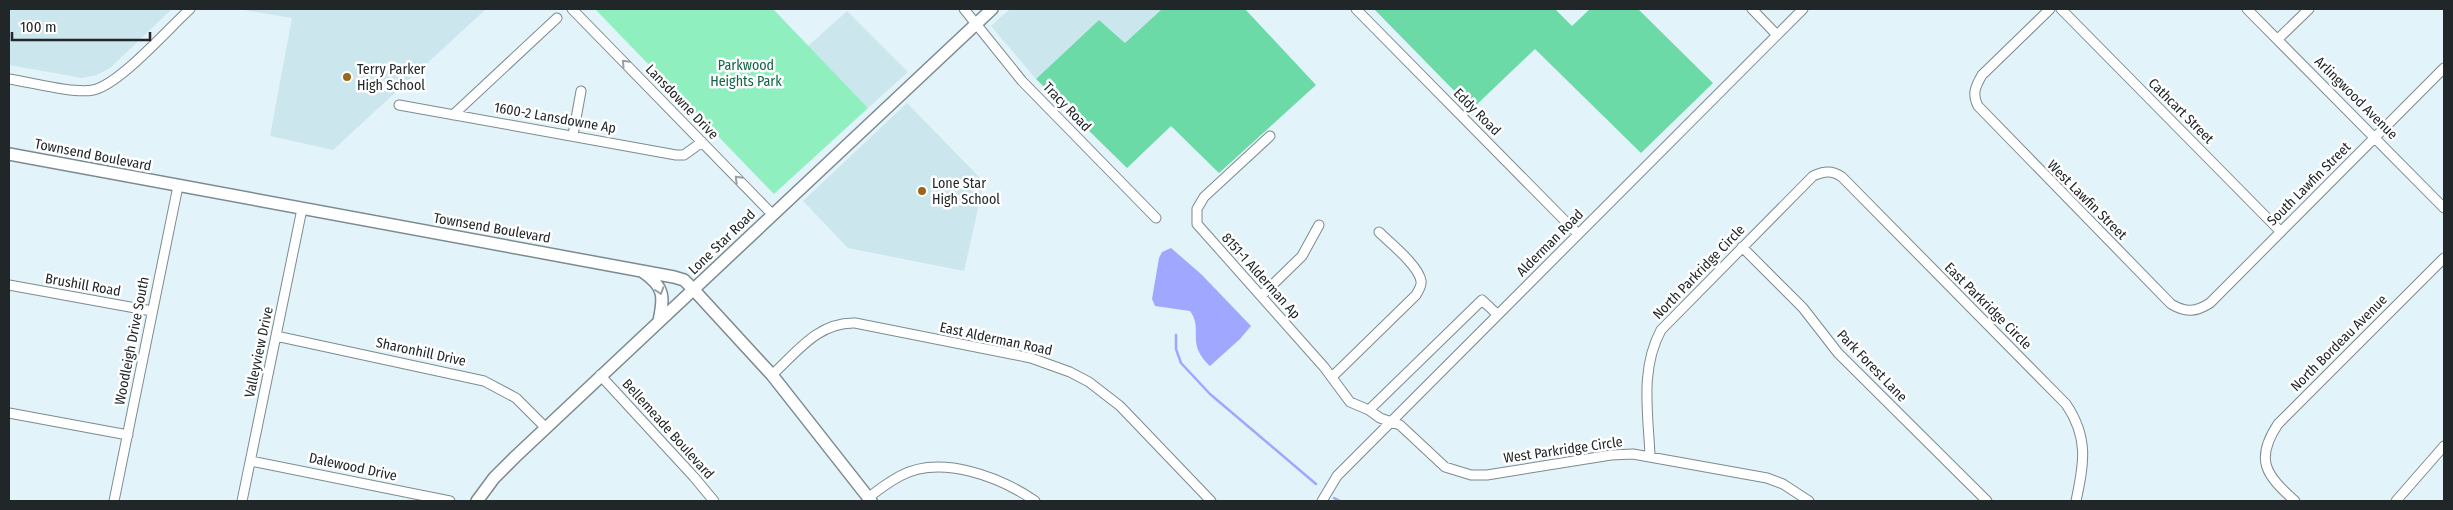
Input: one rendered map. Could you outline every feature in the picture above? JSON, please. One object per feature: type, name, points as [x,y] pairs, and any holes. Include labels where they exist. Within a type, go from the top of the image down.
[{"type":"street","points":[[9,79],[80,91],[101,88],[121,75],[190,9]]},
{"type":"street","name":"Lansdowne Drive","points":[[572,9],[772,214]]},
{"type":"street","name":"Tracy Road","points":[[964,9],[1022,81],[1156,218]]},
{"type":"street","name":"Lone Star Road","points":[[477,501],[494,478],[545,428],[992,9]]},
{"type":"street","name":"Eddy Road","points":[[1356,9],[1578,234]]},
{"type":"street","points":[[1752,9],[1777,35]]},
{"type":"street","name":"Alderman Road","points":[[1322,501],[1337,476],[1803,9]]},
{"type":"street","name":"West Lawfin Street","points":[[2050,9],[1982,75],[1976,86],[1974,97],[1984,114],[2171,304],[2181,310],[2190,311]]},
{"type":"street","name":"Cathcart Street","points":[[2061,9],[2281,232]]},
{"type":"street","name":"Arlingwood Avenue","points":[[2247,9],[2444,208]]},
{"type":"street","points":[[2278,40],[2309,9]]},
{"type":"street","points":[[453,115],[557,18]]},
{"type":"street","name":"South Lawfin Street","points":[[2190,311],[2200,310],[2210,303],[2444,68]]},
{"type":"street","points":[[573,135],[580,91]]},
{"type":"street","name":"1600-2 Lansdowne Ap","points":[[399,105],[676,155],[684,154],[702,142]]},
{"type":"street","name":"8151-1 Alderman Ap","points":[[1270,136],[1204,197],[1196,215],[1197,224],[1202,232],[1332,377],[1350,402],[1391,422]]},
{"type":"street","name":"Townsend Boulevard","points":[[9,154],[671,275],[684,280],[772,375],[870,500]]},
{"type":"street","name":"North Parkridge Circle","points":[[1650,456],[1646,374],[1653,345],[1670,319],[1813,176],[1823,171],[1829,172]]},
{"type":"street","name":"East Parkridge Circle","points":[[1829,172],[1842,177],[2066,404],[2080,428],[2084,443],[2080,483],[2076,501]]},
{"type":"street","name":"Woodleigh Drive South","points":[[114,501],[178,186]]},
{"type":"street","name":"Valleyview Drive","points":[[242,501],[302,209]]},
{"type":"street","points":[[1260,296],[1302,256],[1320,225]]},
{"type":"street","points":[[1332,377],[1416,295],[1420,288],[1421,282],[1418,271],[1379,232]]},
{"type":"street","name":"Park Forest Lane","points":[[1742,247],[1803,308],[1838,353],[1987,501]]},
{"type":"street","name":"North Bordeau Avenue","points":[[2295,501],[2274,482],[2266,469],[2265,455],[2269,439],[2278,424],[2444,258]]},
{"type":"street","points":[[640,270],[655,280],[662,293],[659,322]]},
{"type":"street","name":"Brushill Road","points":[[9,285],[152,311]]},
{"type":"street","points":[[1372,412],[1482,300],[1498,315]]},
{"type":"street","name":"East Alderman Road","points":[[772,375],[820,331],[843,323],[1032,358],[1070,372],[1105,393],[1120,406],[1211,501]]},
{"type":"street","name":"Sharonhill Drive","points":[[276,336],[484,381],[516,398],[545,428]]},
{"type":"street","name":"Bellemeade Boulevard","points":[[600,376],[714,501]]},
{"type":"street","points":[[9,413],[128,434]]},
{"type":"street","name":"West Parkridge Circle","points":[[1391,422],[1400,425],[1445,467],[1471,475],[1611,455],[1650,456],[1768,478],[1783,484],[1808,501]]},
{"type":"street","points":[[2396,501],[2444,446]]},
{"type":"street","name":"Dalewood Drive","points":[[251,460],[450,501]]},
{"type":"street","points":[[870,500],[901,475],[918,470],[937,468],[956,470],[1003,482],[1035,501]]},
{"type":"shaded area","points":[[9,9],[172,9],[110,68],[97,75],[82,78],[9,65]]},
{"type":"shaded area","name":"Terry Parker High School","points":[[238,9],[486,9],[333,150],[270,136],[292,18]]},
{"type":"shaded area","points":[[1010,9],[1162,9],[1125,43],[1099,20],[1036,79],[991,26]]},
{"type":"shaded area","points":[[847,11],[908,72],[868,108],[808,46]]},
{"type":"shaded area","name":"Lone Star High School","points":[[907,103],[984,182],[964,271],[848,248],[803,201]]},
{"type":"green space","name":"Parkwood Heights Park","points":[[595,9],[773,9],[868,108],[774,194]]},
{"type":"green space","points":[[1162,9],[1245,9],[1316,85],[1219,173],[1171,126],[1127,168],[1036,79],[1099,20],[1125,43]]},
{"type":"green space","points":[[1374,9],[1555,9],[1572,26],[1590,9],[1638,9],[1713,83],[1641,153],[1535,49],[1472,109]]},
{"type":"water","points":[[1171,248],[1201,274],[1251,326],[1240,339],[1210,366],[1198,350],[1196,344],[1196,324],[1190,311],[1155,306],[1152,299],[1159,258],[1162,252]]},
{"type":"waterway","points":[[1176,335],[1176,349],[1181,363],[1210,394],[1316,484]]},
{"type":"waterway","points":[[1334,498],[1340,501]]},
{"type":"place","name":"Terry Parker High School","points":[[347,77]]},
{"type":"place","name":"Lone Star High School","points":[[922,191]]}]
